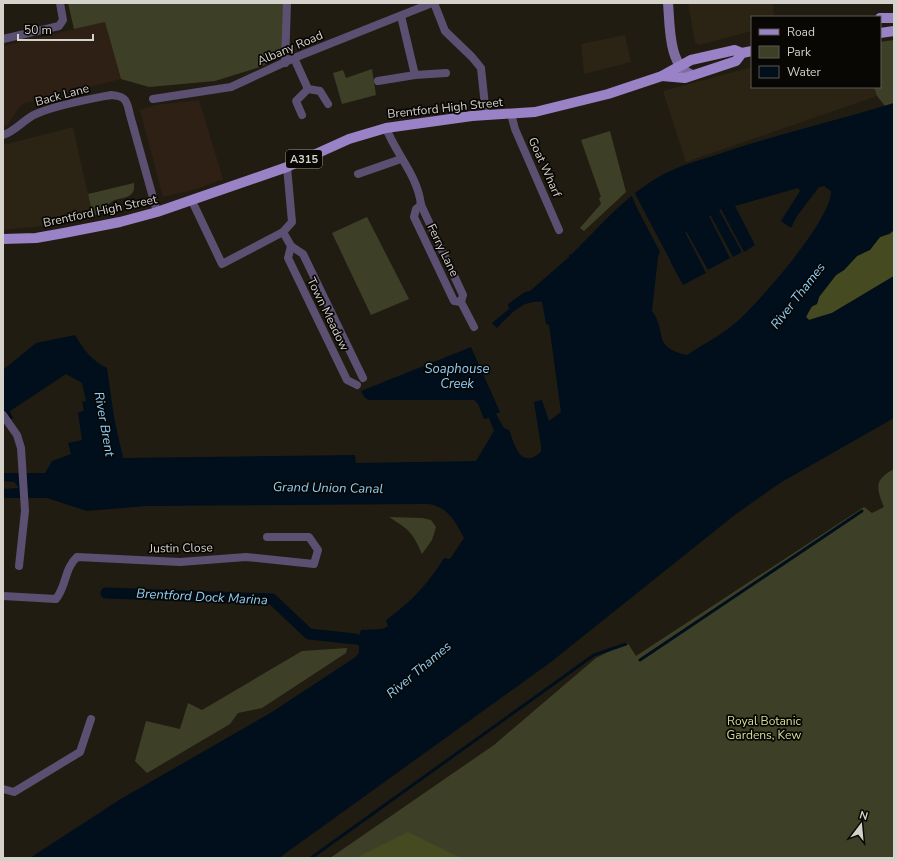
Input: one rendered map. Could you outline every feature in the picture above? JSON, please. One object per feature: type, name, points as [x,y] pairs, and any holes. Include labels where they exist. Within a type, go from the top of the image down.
[{"type":"main road","points":[[668,3],[674,50],[678,66],[687,73],[693,75]]},
{"type":"main road","points":[[881,18],[894,18]]},
{"type":"main road","points":[[881,33],[894,31]]},
{"type":"main road","name":"Brentford High Street","points":[[3,239],[36,238],[120,222],[157,212],[287,167],[349,139],[386,128],[486,115],[535,112],[566,105],[662,76],[691,60],[734,50],[747,52]]},
{"type":"main road","name":"Brentford High Street","points":[[662,76],[680,79],[736,61],[747,52]]},
{"type":"street","points":[[3,39],[59,26],[63,20],[60,3]]},
{"type":"street","points":[[285,63],[288,3]]},
{"type":"street","points":[[433,3],[445,31],[472,57],[481,68],[486,115]]},
{"type":"street","name":"Albany Road","points":[[153,100],[231,87],[294,58],[433,3]]},
{"type":"street","points":[[401,16],[415,75]]},
{"type":"street","points":[[294,58],[308,89]]},
{"type":"street","points":[[378,81],[415,75],[446,73]]},
{"type":"street","points":[[308,89],[320,91],[328,104]]},
{"type":"street","points":[[302,115],[296,101],[308,89]]},
{"type":"street","name":"Back Lane","points":[[3,135],[10,133],[37,113],[102,97],[117,95],[126,100],[129,104],[130,115],[157,212]]},
{"type":"street","name":"Goat Wharf","points":[[511,114],[515,129],[559,230]]},
{"type":"street","name":"Ferry Lane","points":[[386,128],[401,159],[407,166],[421,204],[416,209],[414,217],[454,301],[461,302],[474,327]]},
{"type":"street","points":[[358,174],[401,159]]},
{"type":"street","points":[[192,201],[222,264],[283,232],[292,222],[287,167]]},
{"type":"street","name":"Town Meadow","points":[[283,232],[291,246],[303,254],[363,378]]},
{"type":"street","name":"Town Meadow","points":[[291,246],[288,258],[347,380],[358,385]]},
{"type":"street","points":[[3,415],[17,435],[21,448],[21,469],[25,516],[19,566]]},
{"type":"street","name":"Justin Close","points":[[3,596],[56,600],[62,592],[70,564],[77,557],[180,562],[246,557],[314,564],[318,550],[309,537],[268,537]]},
{"type":"street","points":[[3,788],[14,792],[80,752],[91,719]]},
{"type":"shaded area","points":[[688,3],[773,3],[774,16],[751,16],[751,31],[699,45],[695,43]]},
{"type":"shaded area","points":[[105,22],[121,79],[25,103],[20,106],[7,126],[3,127],[3,46]]},
{"type":"shaded area","points":[[625,35],[631,62],[584,74],[581,44]]},
{"type":"shaded area","points":[[751,67],[751,88],[874,88],[877,96],[686,162],[663,91]]},
{"type":"shaded area","points":[[199,100],[223,179],[200,188],[163,197],[140,110],[156,105]]},
{"type":"shaded area","points":[[73,127],[93,217],[34,227],[3,230],[3,145]]},
{"type":"green space","points":[[68,3],[284,3],[282,56],[260,67],[215,81],[149,87],[121,79],[105,22],[74,29]]},
{"type":"green space","points":[[894,40],[894,103],[885,106],[877,96],[874,88],[881,88],[881,42]]},
{"type":"green space","points":[[372,69],[376,95],[342,104],[333,73],[343,70],[346,78]]},
{"type":"green space","points":[[610,131],[626,192],[584,231],[580,228],[601,204],[599,198],[601,197],[581,140]]},
{"type":"green space","points":[[134,183],[134,189],[130,196],[114,201],[102,212],[93,216],[88,194]]},
{"type":"green space","points":[[367,217],[409,299],[371,315],[332,233]]},
{"type":"green space","points":[[894,230],[894,276],[832,313],[809,320],[806,317],[809,311],[817,304],[819,297],[836,275],[844,270],[857,256],[870,249],[880,237],[890,234]]},
{"type":"green space","name":"Royal Botanic Gardens, Kew","points":[[894,469],[894,858],[330,858],[494,745],[596,658],[627,642],[636,656],[864,507],[872,513],[884,507],[879,494],[878,485],[883,477]]},
{"type":"green space","points":[[389,517],[422,518],[431,520],[436,527],[432,540],[422,554],[409,532]]},
{"type":"green space","points":[[347,648],[346,653],[262,708],[238,713],[230,724],[147,773],[135,761],[146,721],[180,729],[188,703],[202,710],[302,651]]},
{"type":"green space","points":[[408,832],[461,858],[356,858]]},
{"type":"water","points":[[894,103],[894,230],[880,237],[870,250],[857,256],[844,270],[836,275],[819,297],[817,304],[812,306],[806,317],[809,320],[832,313],[894,276],[894,418],[780,483],[736,514],[551,662],[279,858],[30,858],[119,800],[272,712],[354,658],[359,653],[359,646],[355,643],[356,636],[359,635],[361,630],[382,629],[388,626],[386,620],[404,606],[418,592],[444,558],[450,559],[464,538],[451,516],[442,509],[429,504],[147,506],[87,511],[47,498],[3,498],[3,489],[19,488],[14,482],[3,481],[3,473],[45,473],[52,461],[71,454],[68,443],[82,440],[78,413],[84,410],[82,402],[86,401],[82,383],[66,374],[10,411],[13,418],[3,424],[3,370],[36,343],[75,335],[88,354],[107,368],[114,417],[123,458],[355,455],[356,463],[476,461],[494,431],[489,418],[484,419],[478,404],[474,400],[369,400],[365,398],[361,391],[471,347],[500,412],[496,414],[504,428],[509,430],[516,448],[523,457],[534,457],[541,452],[541,446],[534,402],[542,400],[549,421],[561,412],[549,325],[546,324],[542,302],[535,302],[522,305],[497,328],[492,323],[509,309],[508,304],[525,292],[530,291],[569,257],[569,254],[571,255],[628,199],[658,177],[692,162]],"holes":[[[824,186],[831,191],[828,204],[809,238],[780,276],[736,322],[687,355],[676,352],[664,343],[657,319],[652,311],[658,257],[662,246],[683,285],[706,273],[685,232],[686,231],[708,270],[730,258],[709,216],[711,216],[733,257],[742,252],[719,210],[721,209],[744,252],[755,245],[735,206],[798,188],[800,191],[781,221],[791,228],[797,216],[819,187]]]},
{"type":"pier","points":[[634,192],[671,262],[669,263],[662,250],[661,254],[637,208],[631,194]]},
{"type":"waterway","points":[[640,660],[862,511]]},
{"type":"waterway","name":"Brentford Dock Marina","points":[[106,593],[272,599],[309,634],[355,639]]},
{"type":"waterway","points":[[311,858],[594,655],[626,644]]},
{"type":"water label","name":"River Thames","points":[[798,296]]},
{"type":"water label","name":"Soaphouse Creek","points":[[457,376]]},
{"type":"water label","name":"River Brent","points":[[104,424]]},
{"type":"water label","name":"Grand Union Canal","points":[[328,488]]},
{"type":"water label","name":"River Thames","points":[[419,670]]}]
